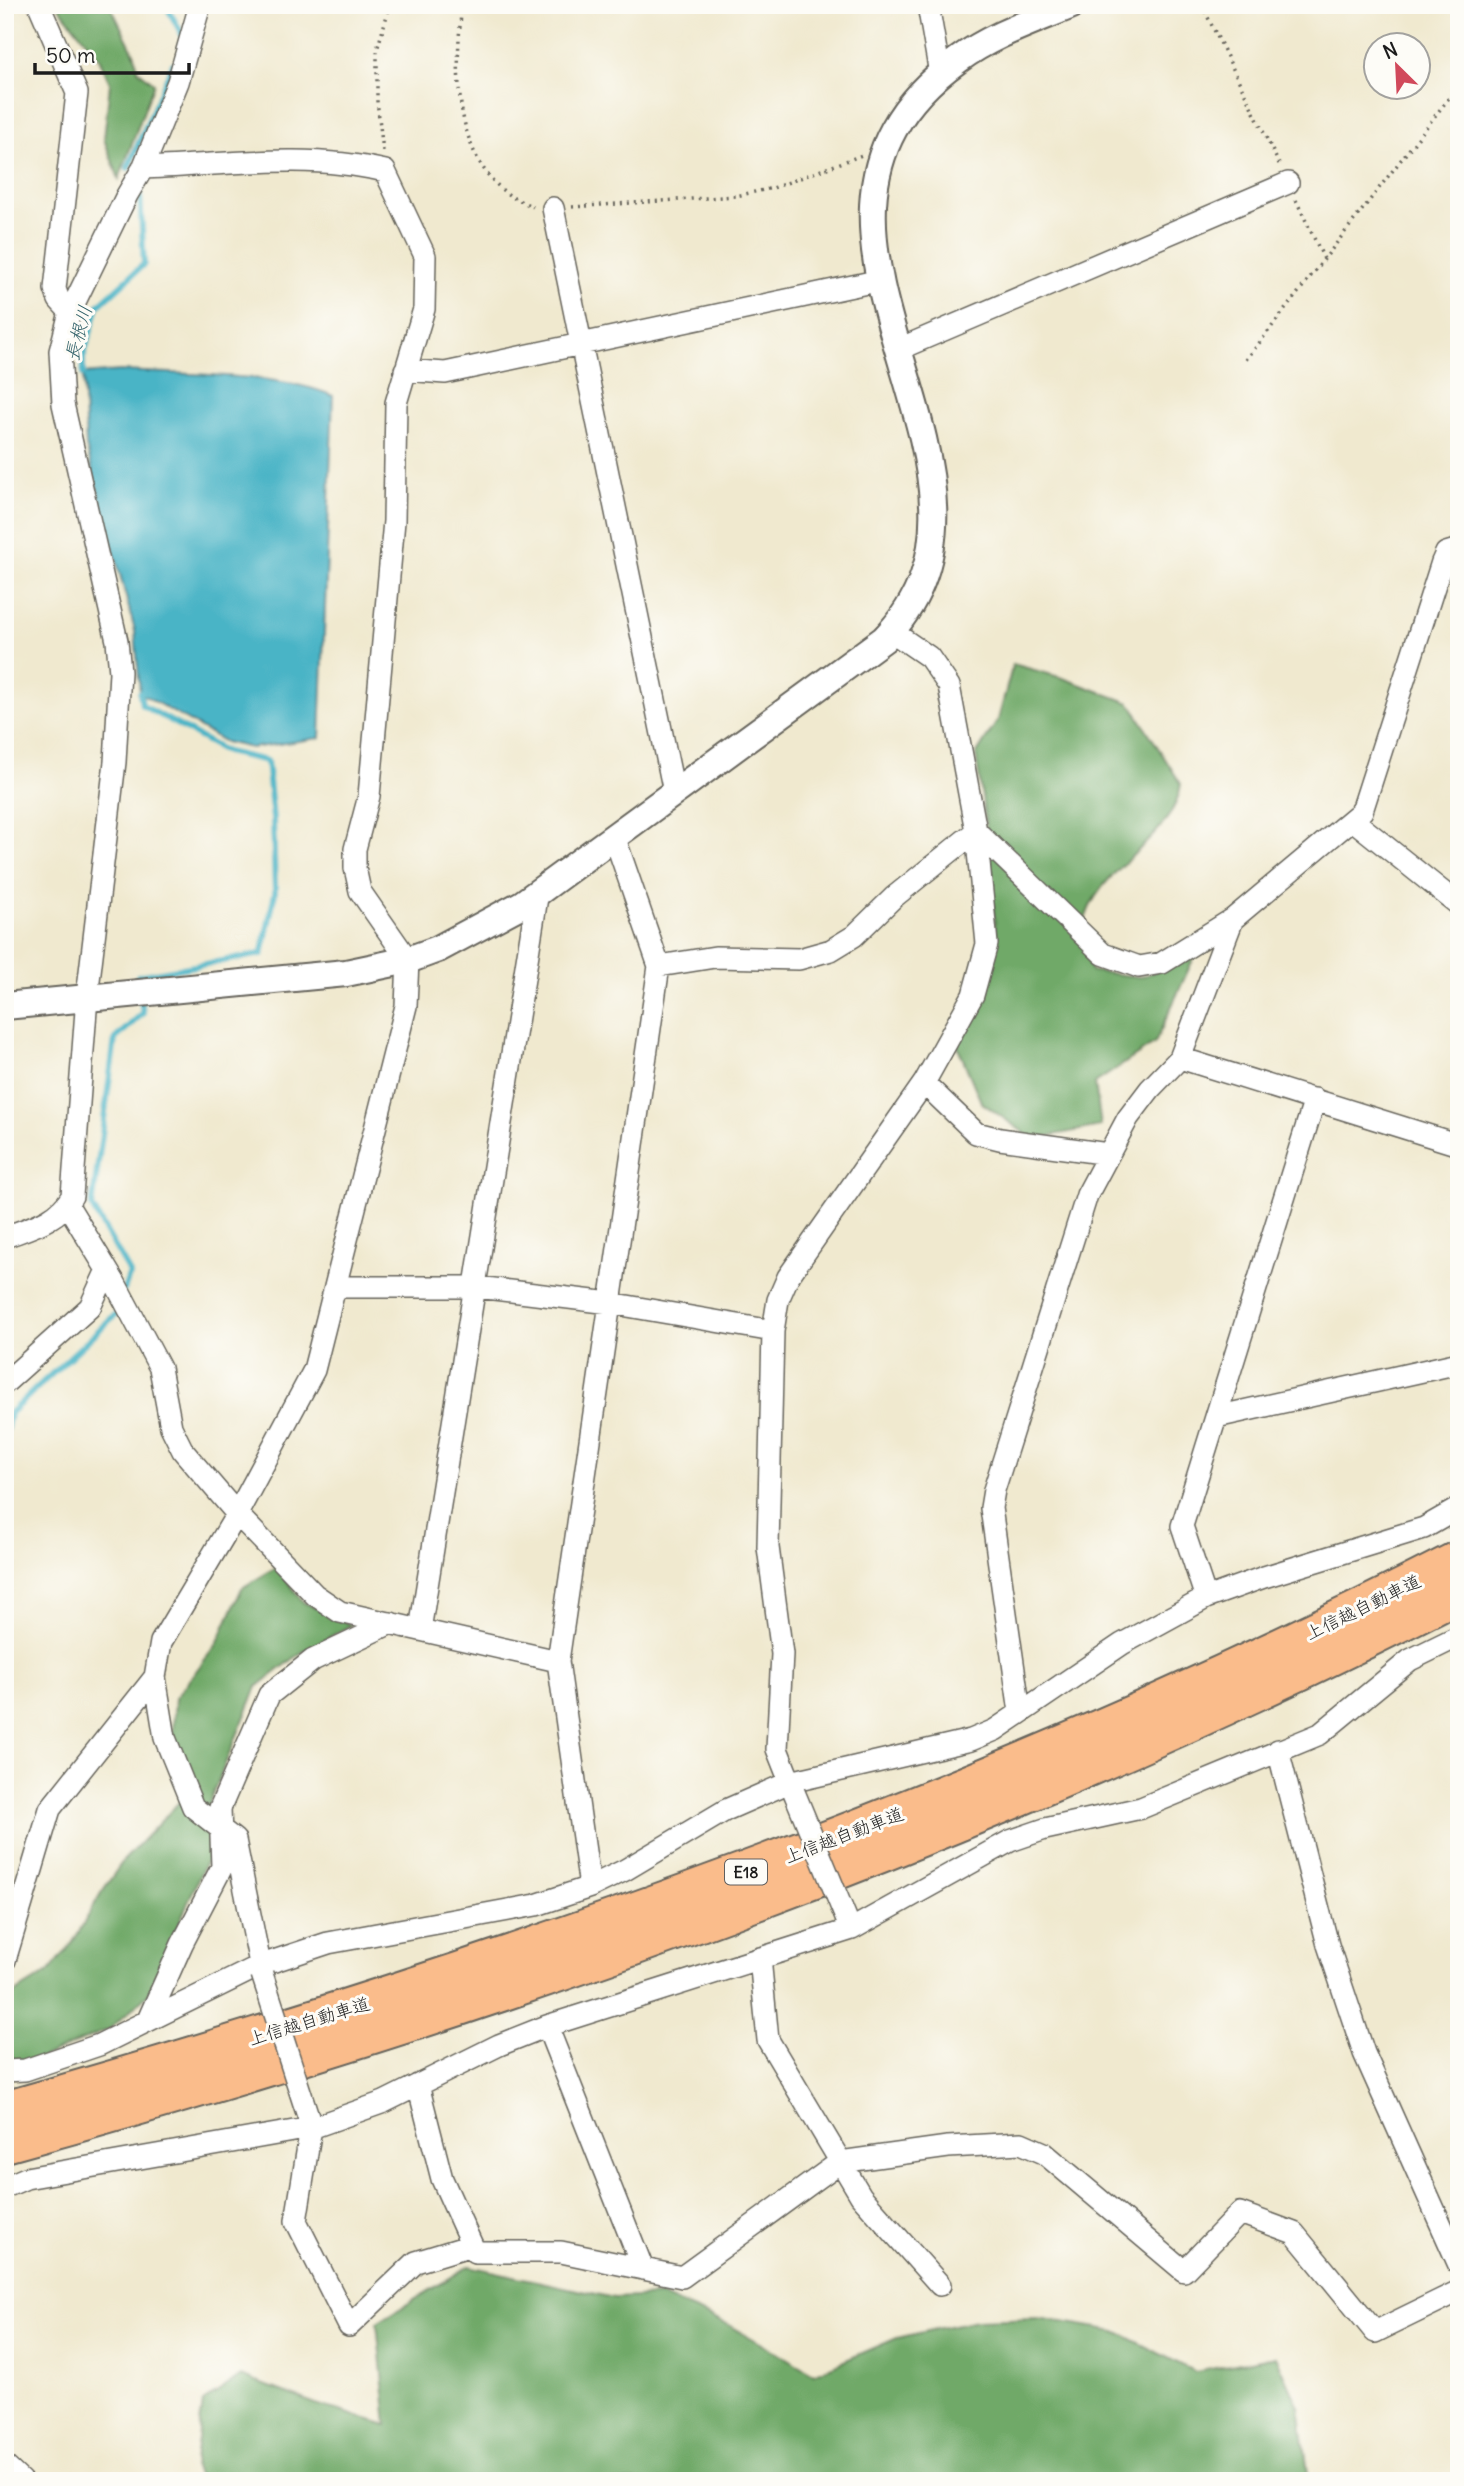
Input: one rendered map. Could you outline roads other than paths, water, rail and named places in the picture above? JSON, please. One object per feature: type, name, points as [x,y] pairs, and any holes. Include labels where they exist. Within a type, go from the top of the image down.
[{"type":"highway","name":"上信越自動車道","points":[[5,2111],[443,1978],[797,1853],[1116,1723],[1328,1625],[1459,1559]]},
{"type":"highway","name":"上信越自動車道","points":[[5,2143],[330,2047],[581,1964],[813,1879],[1157,1738],[1256,1693],[1459,1592]]},
{"type":"street","points":[[39,5],[77,93],[55,289],[59,300],[70,312]]},
{"type":"street","points":[[5,1237],[51,1219],[64,1210],[74,1176],[87,997],[115,762],[120,672],[117,641],[63,404],[60,351],[70,312],[143,168],[178,82],[200,5]]},
{"type":"street","points":[[928,5],[940,74]]},
{"type":"street","points":[[5,1006],[346,973],[408,960],[471,934],[538,891],[861,659],[891,631],[911,607],[928,565],[935,505],[925,452],[881,280],[871,222],[873,191],[887,146],[902,116],[940,74],[978,47],[1072,5]]},
{"type":"street","points":[[143,168],[317,161],[349,163],[385,172],[425,256],[424,309],[396,403],[394,522],[369,796],[355,849],[355,868],[360,891],[408,960],[406,1006],[314,1370],[237,1514],[160,1642],[155,1677],[165,1738],[193,1807],[235,1840],[260,1970],[309,2121],[296,2221],[349,2326],[416,2262],[472,2245]]},
{"type":"street","points":[[899,349],[1288,183]]},
{"type":"street","points":[[553,208],[674,793]]},
{"type":"street","points":[[405,370],[445,373],[881,280]]},
{"type":"street","points":[[976,831],[1103,954],[1139,967],[1161,964],[1233,919],[1354,821],[1362,811],[1442,562],[1446,553],[1459,549]]},
{"type":"street","points":[[849,1924],[777,1749],[782,1654],[768,1547],[773,1331],[778,1300],[800,1255],[924,1083],[973,995],[987,944],[976,831],[949,686],[929,657],[891,631]]},
{"type":"street","points":[[1354,821],[1459,905]]},
{"type":"street","points":[[659,966],[715,957],[799,959],[831,950],[854,936],[894,897],[976,831]]},
{"type":"street","points":[[590,1887],[558,1661],[659,966],[614,836]]},
{"type":"street","points":[[420,1630],[477,1287],[538,891]]},
{"type":"street","points":[[1020,1712],[991,1508],[994,1490],[1087,1195],[1108,1154],[1150,1088],[1180,1058],[1233,919]]},
{"type":"street","points":[[1180,1058],[1459,1145]]},
{"type":"street","points":[[924,1083],[976,1133],[1000,1139],[1108,1154]]},
{"type":"street","points":[[1206,1598],[1182,1526],[1315,1099]]},
{"type":"street","points":[[67,1204],[111,1276],[160,1368],[171,1427],[183,1451],[237,1514],[315,1595],[340,1612],[558,1661]]},
{"type":"street","points":[[5,1382],[90,1307],[111,1276]]},
{"type":"street","points":[[335,1287],[477,1287],[610,1303],[773,1331]]},
{"type":"street","points":[[1216,1417],[1459,1363]]},
{"type":"street","points":[[5,2071],[25,2070],[99,2045],[260,1970],[328,1943],[536,1905],[590,1887],[625,1870],[726,1810],[792,1787],[971,1740],[995,1730],[1122,1644],[1206,1598],[1264,1577],[1424,1528],[1459,1508]]},
{"type":"street","points":[[148,2020],[182,1944],[222,1867],[223,1830],[220,1808],[269,1695],[313,1660],[391,1623]]},
{"type":"street","points":[[5,2187],[26,2178],[309,2121],[384,2102],[499,2045],[547,2026],[760,1958],[849,1924],[1010,1841],[1045,1829],[1141,1808],[1320,1734],[1410,1660],[1459,1636]]},
{"type":"street","points":[[5,1960],[50,1808],[155,1677]]},
{"type":"street","points":[[1278,1750],[1328,1945],[1364,2053],[1459,2265]]},
{"type":"street","points":[[760,1958],[768,2040],[861,2196],[940,2285]]},
{"type":"street","points":[[547,2026],[643,2269]]},
{"type":"street","points":[[418,2085],[442,2179],[475,2252],[561,2252],[682,2277],[840,2162],[948,2147],[1021,2143],[1044,2153],[1184,2271],[1240,2213],[1294,2233],[1375,2332],[1459,2291]]},
{"type":"street","points":[[5,2466],[21,2481]]},
{"type":"water","points":[[120,371],[258,379],[312,388],[333,396],[320,738],[251,748],[225,742],[140,693],[135,631],[86,446],[83,374]]},
{"type":"waterway","name":"長根川","points":[[166,5],[184,38]]},
{"type":"waterway","name":"長根川","points":[[128,168],[173,64]]},
{"type":"waterway","name":"長根川","points":[[83,374],[83,358],[98,306],[144,264],[140,193]]},
{"type":"waterway","points":[[139,986],[138,976],[262,954],[275,893],[273,819],[267,761],[226,752],[142,705],[140,693]]},
{"type":"waterway","points":[[124,1290],[130,1273],[92,1207],[115,1039],[143,1013],[141,1000]]},
{"type":"waterway","points":[[5,1437],[10,1413],[117,1313],[120,1304]]}]
